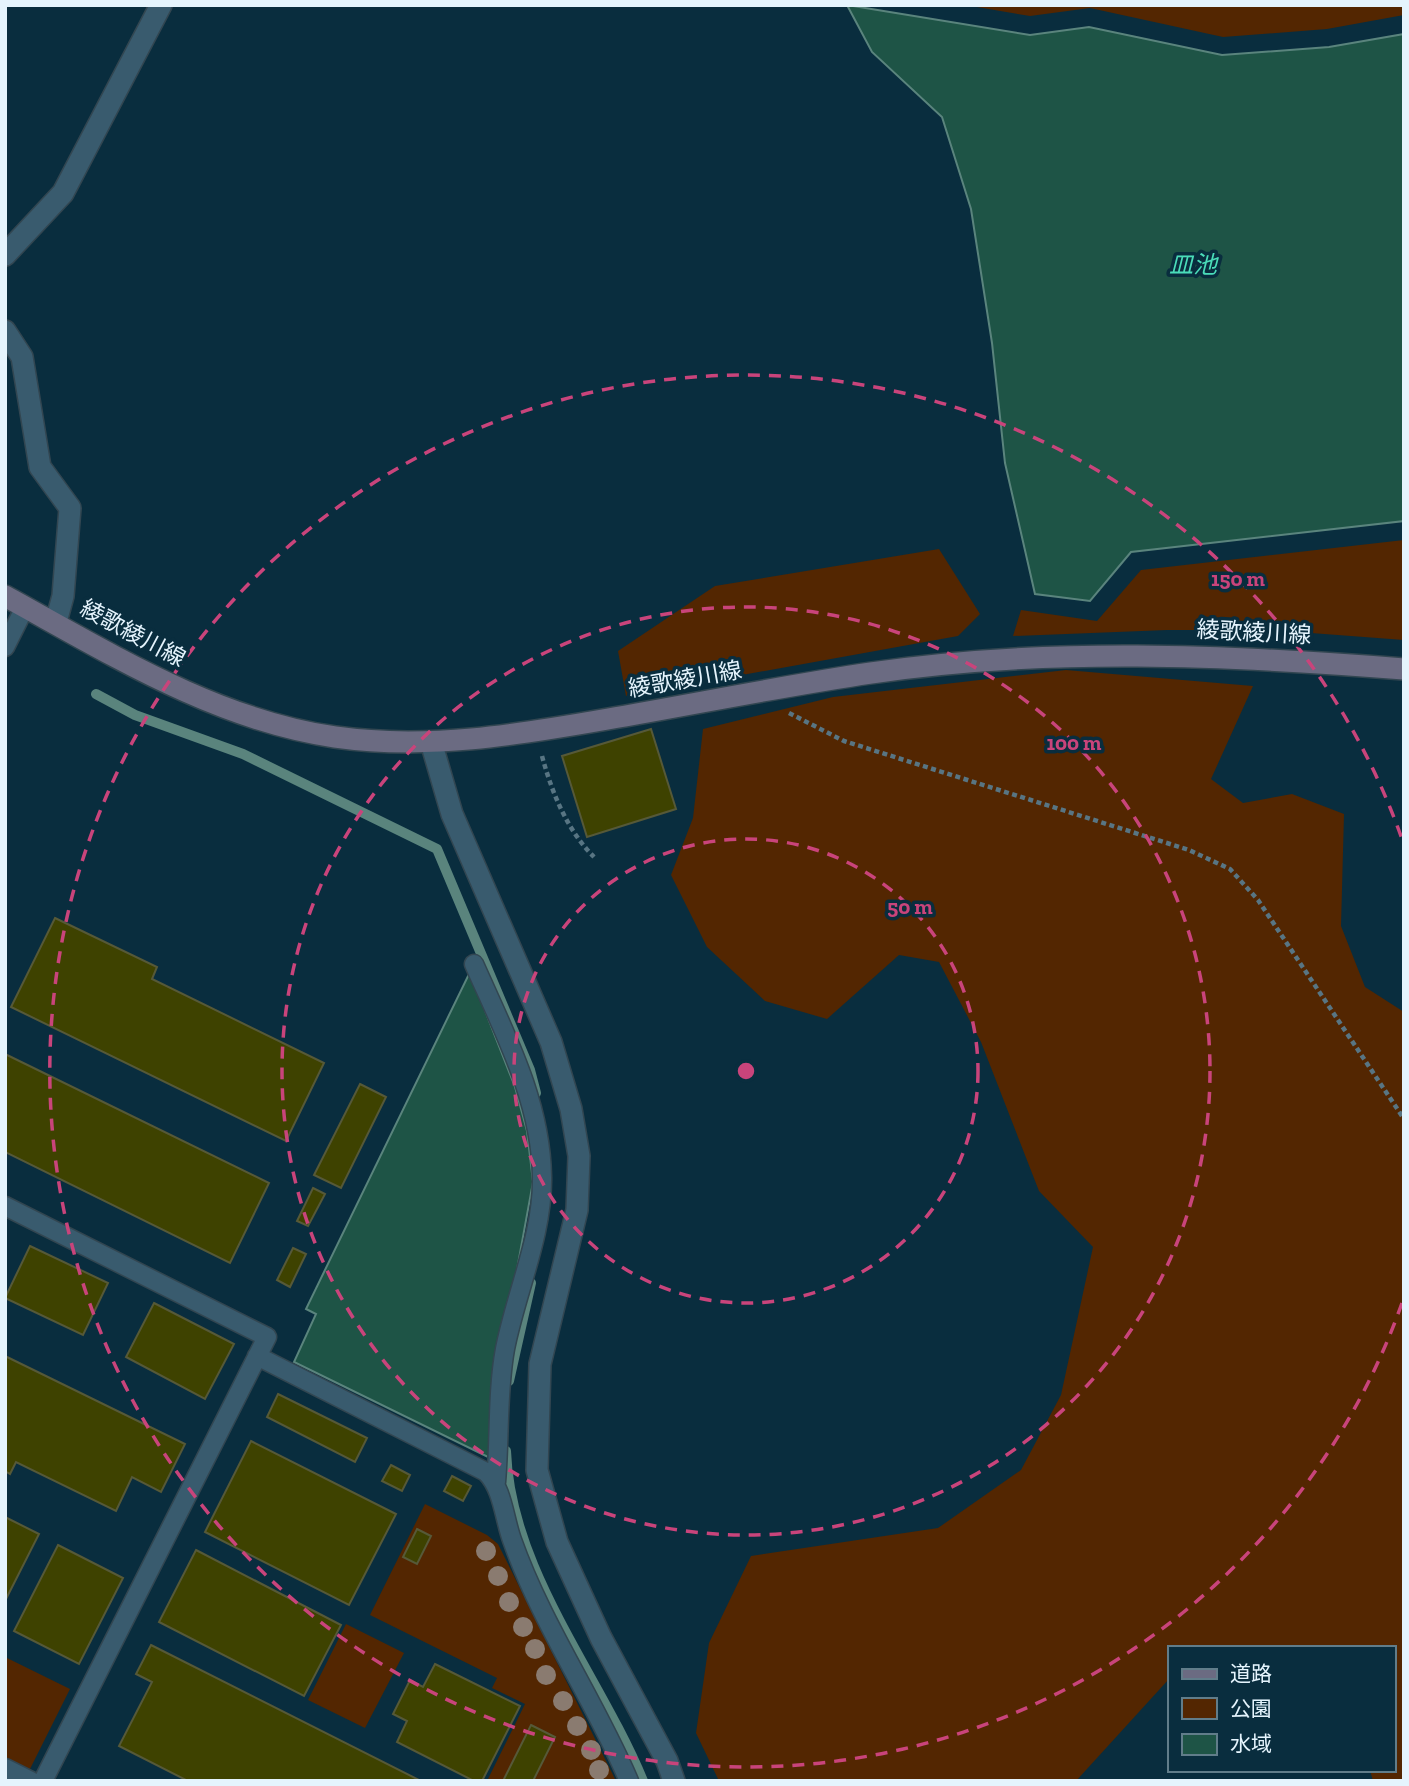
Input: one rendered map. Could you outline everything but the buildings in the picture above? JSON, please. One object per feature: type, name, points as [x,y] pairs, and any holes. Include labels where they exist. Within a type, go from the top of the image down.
[{"type":"main road","name":"綾歌綾川線","points":[[5,596],[154,677],[213,703],[277,724],[334,736],[430,742],[535,732],[872,673],[994,660],[1083,656],[1280,659],[1404,668]]},
{"type":"street","points":[[5,254],[63,193],[161,5]]},
{"type":"street","points":[[5,331],[22,357],[40,467],[69,508],[63,596],[56,622]]},
{"type":"street","points":[[430,742],[452,814],[551,1042],[571,1109],[579,1156],[577,1210],[540,1364],[537,1470],[557,1542],[601,1638],[667,1761],[674,1781]]},
{"type":"lane","points":[[5,647],[25,607]]},
{"type":"lane","points":[[474,964],[523,1080],[534,1116],[542,1177],[535,1233],[505,1348],[498,1402],[496,1482],[506,1525],[524,1576],[629,1781]]},
{"type":"lane","points":[[5,1206],[267,1337],[43,1781]]},
{"type":"lane","points":[[257,1356],[486,1472],[496,1482]]},
{"type":"lane","points":[[5,1768],[31,1781]]},
{"type":"path","points":[[764,692],[791,715],[845,741],[1189,850],[1230,869],[1258,900],[1404,1119]]},
{"type":"path","points":[[535,732],[565,818],[577,840],[594,857]]},
{"type":"green space","points":[[965,5],[1404,5],[1404,15],[1327,29],[1223,37],[1090,8],[1030,16]]},
{"type":"green space","points":[[1404,540],[1404,640],[1271,630],[1167,630],[1013,636],[1021,610],[1097,621],[1141,570]]},
{"type":"green space","points":[[939,549],[980,614],[958,636],[626,696],[618,651],[715,586]]},
{"type":"green space","points":[[1066,670],[1253,686],[1211,779],[1243,803],[1292,794],[1344,814],[1341,926],[1365,987],[1404,1012],[1404,1781],[1373,1781],[1371,1772],[1395,1772],[1395,1646],[1168,1646],[1168,1680],[1076,1781],[719,1781],[696,1733],[709,1643],[751,1556],[938,1528],[1021,1470],[1061,1395],[1093,1247],[1039,1191],[981,1042],[939,962],[899,955],[827,1019],[765,1001],[707,947],[671,875],[693,818],[703,729],[833,697]]},
{"type":"green space","points":[[425,1504],[487,1535],[498,1544],[616,1781],[487,1781],[525,1704],[492,1688],[497,1678],[370,1615]]},
{"type":"green space","points":[[346,1624],[404,1653],[365,1728],[308,1700]]},
{"type":"green space","points":[[5,1657],[70,1689],[30,1769],[5,1757]]},
{"type":"water","name":"皿池","points":[[847,5],[1030,35],[1089,27],[1222,55],[1329,47],[1404,34],[1404,521],[1131,552],[1090,601],[1035,594],[1005,463],[992,343],[971,209],[942,117],[872,52]]},
{"type":"water","points":[[470,972],[515,1087],[527,1131],[533,1182],[514,1286],[490,1458],[294,1362],[316,1314],[306,1309]]},
{"type":"waterway","points":[[96,694],[135,715],[243,754],[437,849],[530,1070],[536,1093]]},
{"type":"waterway","points":[[509,1381],[531,1283]]},
{"type":"waterway","points":[[506,1451],[511,1495],[523,1538],[540,1579],[625,1741],[643,1781]]}]
